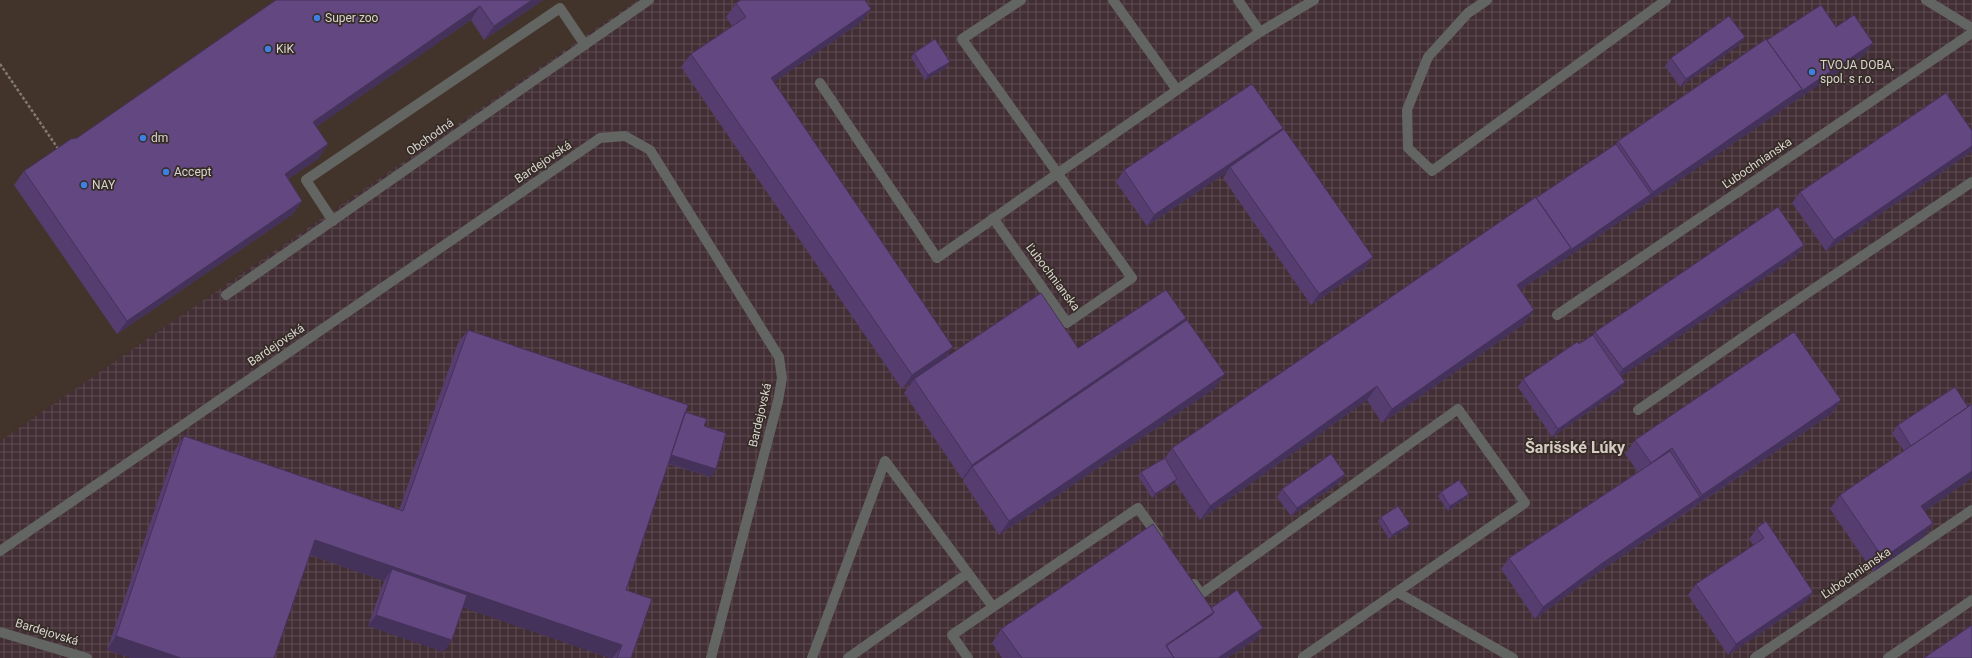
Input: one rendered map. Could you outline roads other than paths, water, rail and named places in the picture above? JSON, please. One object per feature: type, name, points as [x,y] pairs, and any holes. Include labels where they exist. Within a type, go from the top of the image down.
[{"type":"lane","name":"Obchodná","points":[[226,295],[649,0]]},
{"type":"lane","name":"Ľubochnianska","points":[[993,218],[1067,323],[1132,278],[962,39],[1021,0]]},
{"type":"lane","points":[[1113,0],[1177,90]]},
{"type":"lane","points":[[1238,0],[1260,32]]},
{"type":"lane","points":[[820,83],[937,258],[1260,32],[1314,0]]},
{"type":"lane","points":[[1487,0],[1468,13],[1428,57],[1407,110],[1408,148],[1432,171],[1666,0]]},
{"type":"lane","points":[[1926,0],[1972,28]]},
{"type":"lane","points":[[333,221],[306,180],[560,8],[585,45]]},
{"type":"lane","name":"Ľubochnianska","points":[[1557,315],[1972,33]]},
{"type":"lane","name":"Bardejovská","points":[[0,551],[600,138],[625,136],[650,150],[779,357],[782,378],[778,401],[711,658]]},
{"type":"lane","points":[[1638,410],[1772,317],[1972,182]]},
{"type":"lane","points":[[1187,575],[1201,594],[1458,409],[1525,503],[1302,658]]},
{"type":"lane","points":[[812,658],[885,461],[993,607]]},
{"type":"lane","points":[[966,657],[952,635],[1138,508],[1165,545]]},
{"type":"lane","name":"Ľubochnianska","points":[[1755,658],[1972,510]]},
{"type":"lane","points":[[848,658],[968,573]]},
{"type":"lane","points":[[1397,592],[1513,658]]},
{"type":"lane","points":[[1888,658],[1972,600]]},
{"type":"lane","name":"Bardejovská","points":[[0,632],[87,658]]},
{"type":"place","name":"Super zoo","points":[[317,18]]},
{"type":"place","name":"KiK","points":[[268,49]]},
{"type":"place","name":"TVOJA DOBA, spol. s r.o.","points":[[1812,72]]},
{"type":"place","name":"dm","points":[[143,138]]},
{"type":"place","name":"Accept","points":[[166,172]]},
{"type":"place","name":"NAY","points":[[84,185]]},
{"type":"district","name":"Šarišské Lúky","points":[[1575,447]]}]
